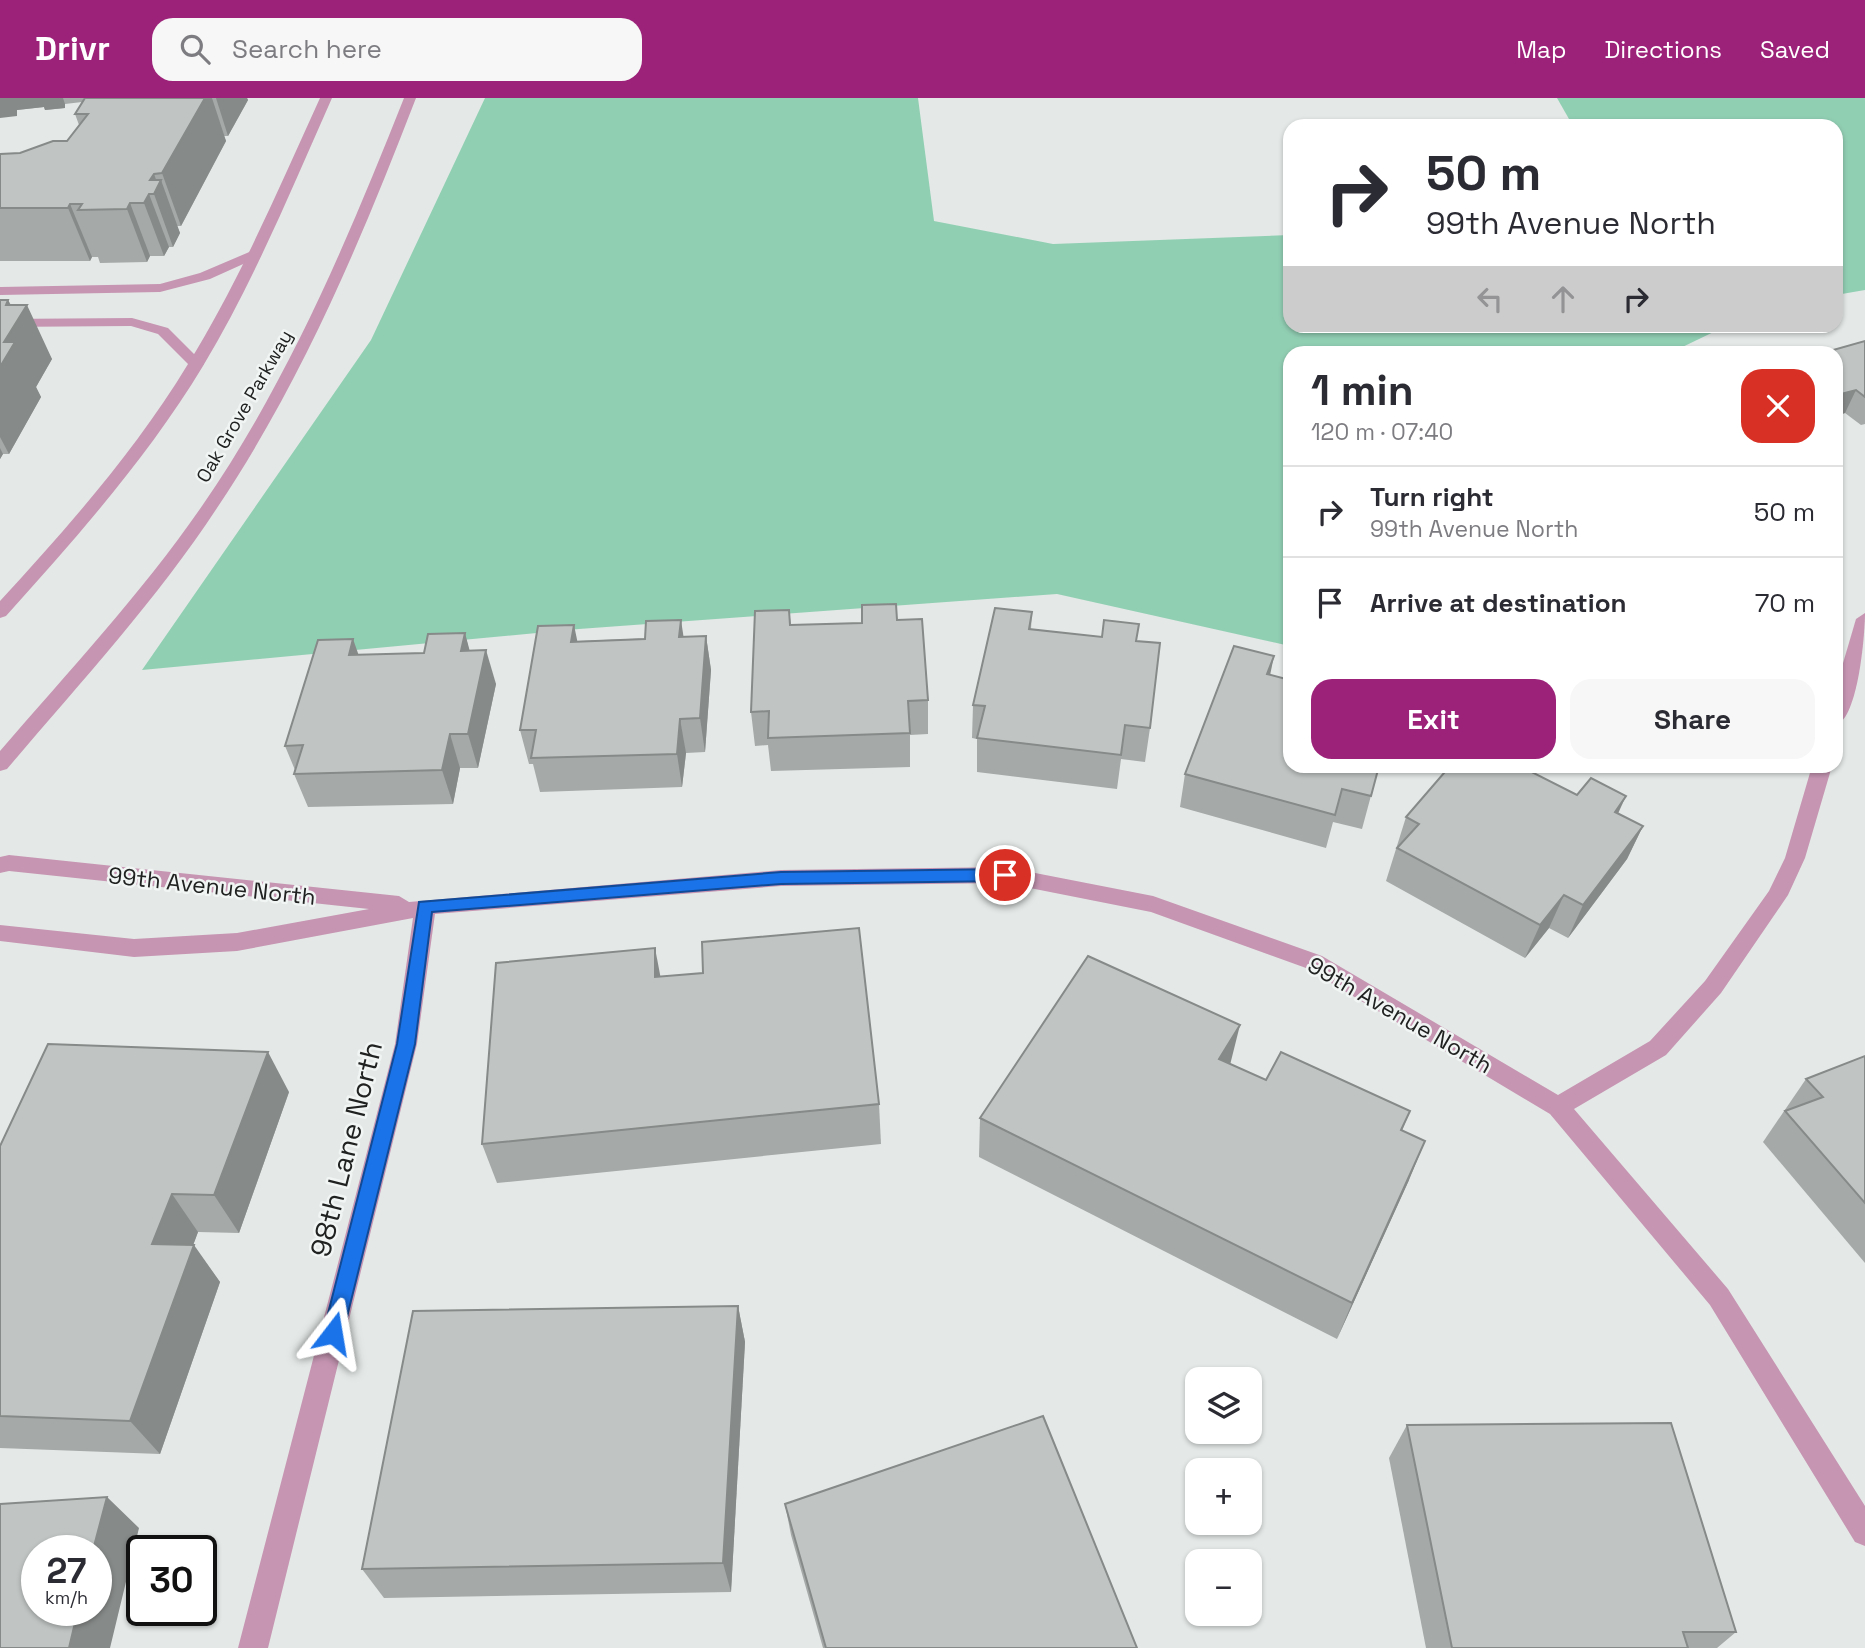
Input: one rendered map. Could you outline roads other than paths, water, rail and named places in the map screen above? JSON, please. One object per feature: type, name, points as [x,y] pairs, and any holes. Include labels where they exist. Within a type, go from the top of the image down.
[{"type":"street","points":[[0,612],[70,533],[124,466],[196,364],[254,254],[326,98]]},
{"type":"street","name":"Oak Grove Parkway","points":[[0,764],[135,604],[233,472],[288,380],[326,303],[358,232],[410,98]]},
{"type":"street","points":[[0,291],[160,288],[205,276],[254,254]]},
{"type":"street","points":[[0,323],[131,322],[163,331],[196,364]]},
{"type":"street","points":[[1843,694],[1865,619]]},
{"type":"street","points":[[1558,1107],[1658,1048],[1713,988],[1777,895],[1795,858],[1820,773]]},
{"type":"street","name":"99th Avenue North","points":[[0,865],[9,863],[425,907]]},
{"type":"street","name":"99th Avenue North","points":[[0,933],[134,948],[237,942],[425,907],[781,878],[1005,875],[1153,904],[1314,962],[1558,1107],[1719,1297],[1865,1532]]},
{"type":"street","name":"98th Lane North","points":[[253,1648],[406,1044],[425,907]]}]
